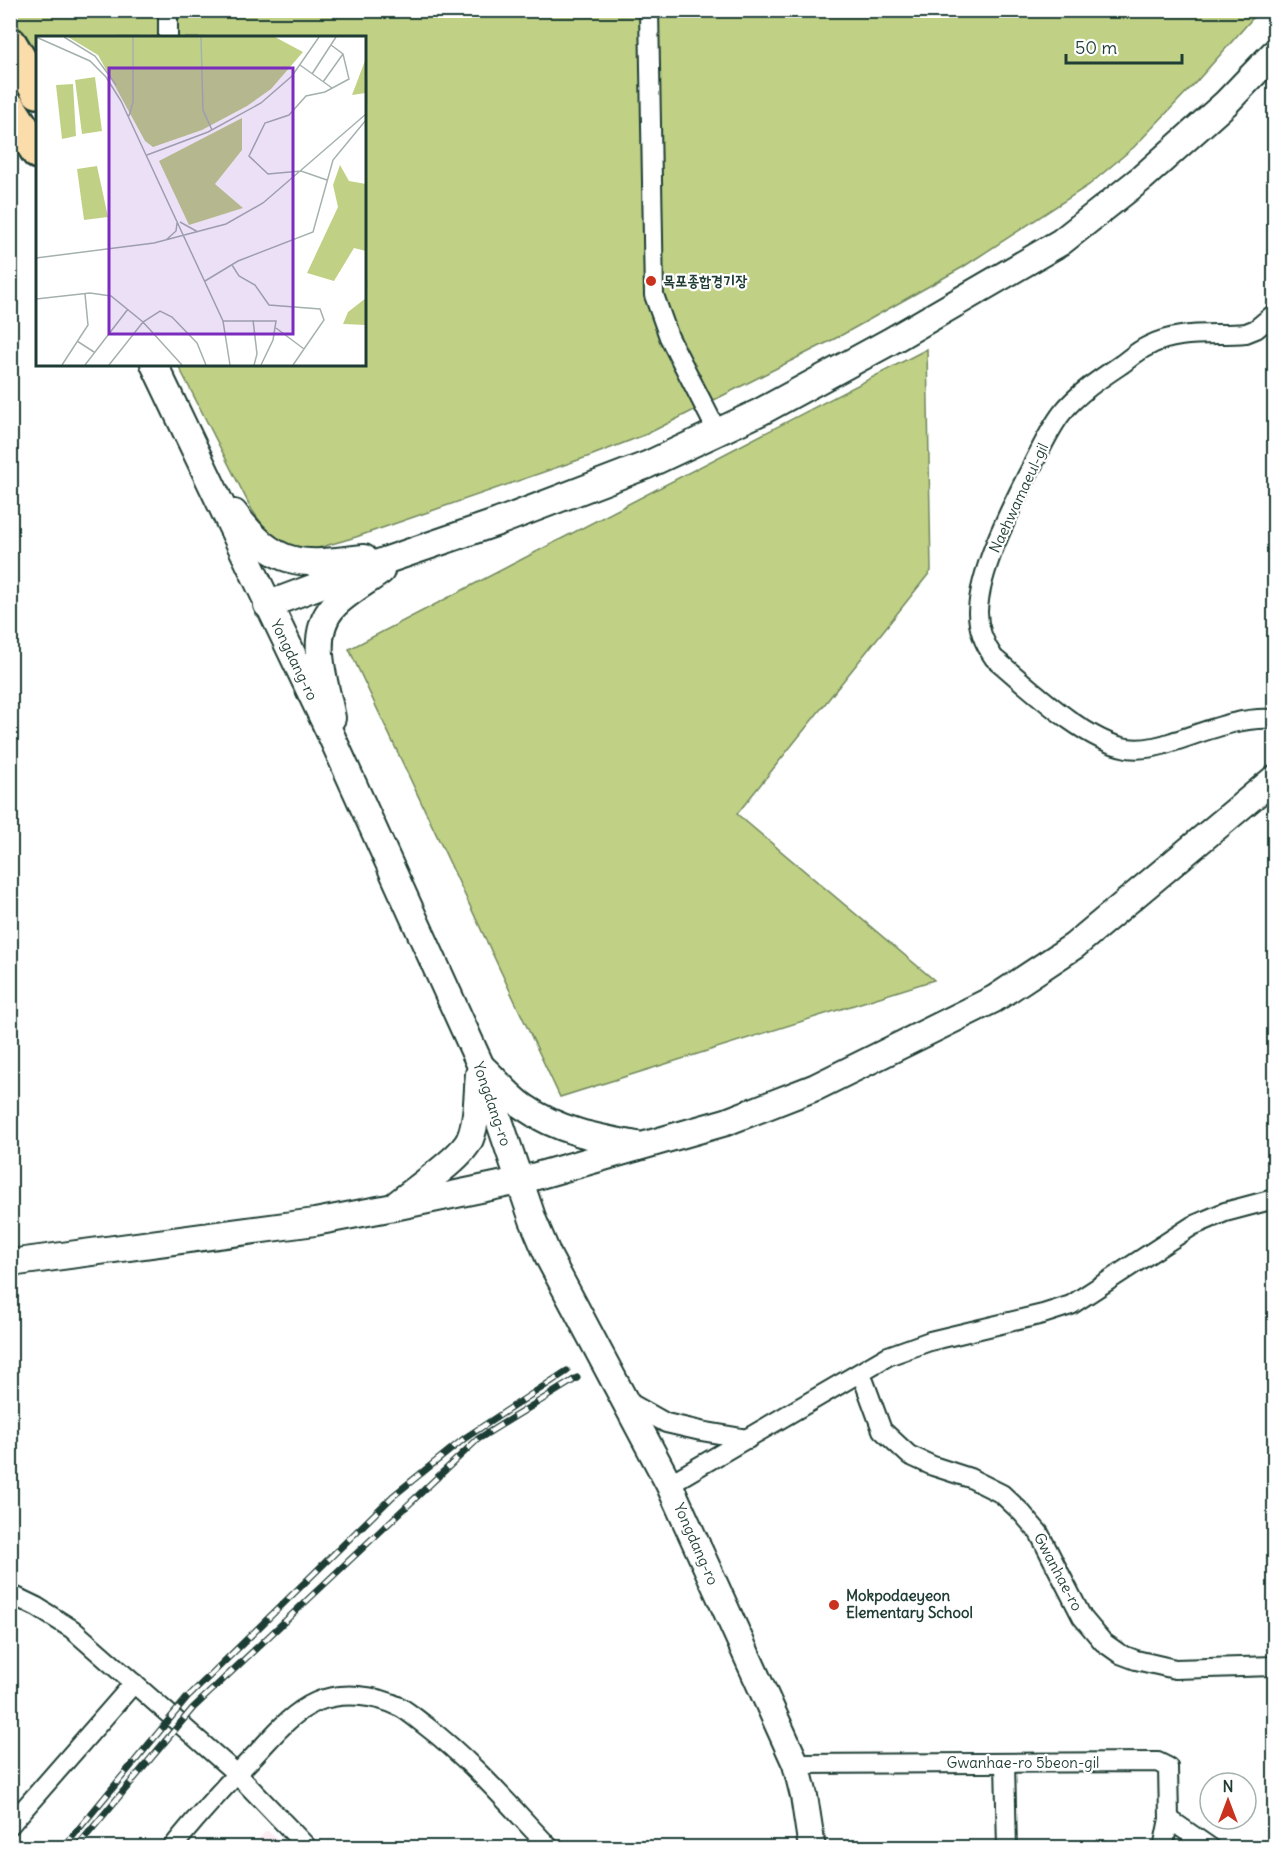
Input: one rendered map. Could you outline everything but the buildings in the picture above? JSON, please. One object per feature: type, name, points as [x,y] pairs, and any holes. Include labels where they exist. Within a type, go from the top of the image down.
[{"type":"highway","points":[[10,44],[36,88]]},
{"type":"highway","points":[[10,109],[36,149]]},
{"type":"street","points":[[168,10],[168,36]]},
{"type":"street","points":[[649,10],[654,295],[669,337],[718,433]]},
{"type":"street","points":[[267,605],[647,465],[760,412],[890,342],[1061,242],[1142,178],[1226,104],[1275,54]]},
{"type":"street","name":"Naehwamaeul-gil","points":[[1275,314],[1256,329],[1246,333],[1182,336],[1164,339],[1147,346],[1090,387],[1064,411],[1051,428],[1010,511],[990,559],[979,600],[978,615],[987,648],[994,658],[1068,720],[1110,743],[1133,748],[1160,746],[1224,725],[1275,718]]},
{"type":"street","name":"Yongdang-ro","points":[[155,366],[339,754],[480,1064],[519,1181],[549,1258],[669,1484],[796,1764],[804,1796],[812,1848]]},
{"type":"street","points":[[210,483],[256,539],[276,554],[291,560],[322,563],[406,554]]},
{"type":"street","points":[[339,754],[319,649],[320,631],[324,619],[334,606],[406,554]]},
{"type":"street","points":[[10,1263],[315,1222],[394,1207],[519,1181],[726,1122],[816,1087],[994,999],[1074,946],[1275,779]]},
{"type":"street","points":[[480,1064],[523,1107],[552,1123],[583,1135],[644,1146]]},
{"type":"street","points":[[394,1207],[456,1156],[470,1141],[475,1121],[480,1064]]},
{"type":"street","points":[[669,1484],[899,1351],[1071,1305],[1192,1226],[1225,1212],[1275,1199]]},
{"type":"street","name":"Gwanhae-ro","points":[[861,1373],[882,1430],[909,1455],[933,1466],[970,1478],[1002,1494],[1022,1513],[1039,1533],[1082,1617],[1103,1642],[1120,1654],[1136,1660],[1175,1669],[1275,1666]]},
{"type":"street","points":[[621,1397],[666,1423],[748,1439]]},
{"type":"street","points":[[10,1594],[37,1607],[72,1629],[237,1774],[308,1848]]},
{"type":"street","points":[[10,1826],[134,1683]]},
{"type":"street","points":[[172,1848],[290,1718],[316,1702],[335,1697],[381,1699],[402,1708],[439,1736],[474,1768],[550,1848]]},
{"type":"street","name":"Gwanhae-ro 5beon-gil","points":[[796,1764],[1158,1762],[1168,1767],[1169,1819],[1163,1848]]},
{"type":"street","points":[[1005,1763],[1007,1848]]},
{"type":"street","points":[[1169,1819],[1211,1848]]},
{"type":"shaded area","points":[[267,1830],[285,1847],[251,1847]]},
{"type":"green space","name":"목포종합경기장","points":[[11,10],[1259,11],[1134,147],[1089,185],[963,267],[840,336],[647,434],[356,537],[308,550],[284,544],[264,527],[252,510],[179,366],[366,366],[366,36],[36,36],[36,85],[11,40]]},
{"type":"green space","points":[[927,349],[931,571],[737,814],[934,980],[560,1097],[349,649]]},
{"type":"railway","points":[[63,1848],[187,1698],[393,1496],[465,1438],[567,1371]]},
{"type":"railway","points":[[76,1848],[193,1708],[478,1439],[577,1378]]},
{"type":"place","name":"목포종합경기장","points":[[651,281]]},
{"type":"place","name":"Mokpodaeyeon Elementary School","points":[[834,1605]]}]
